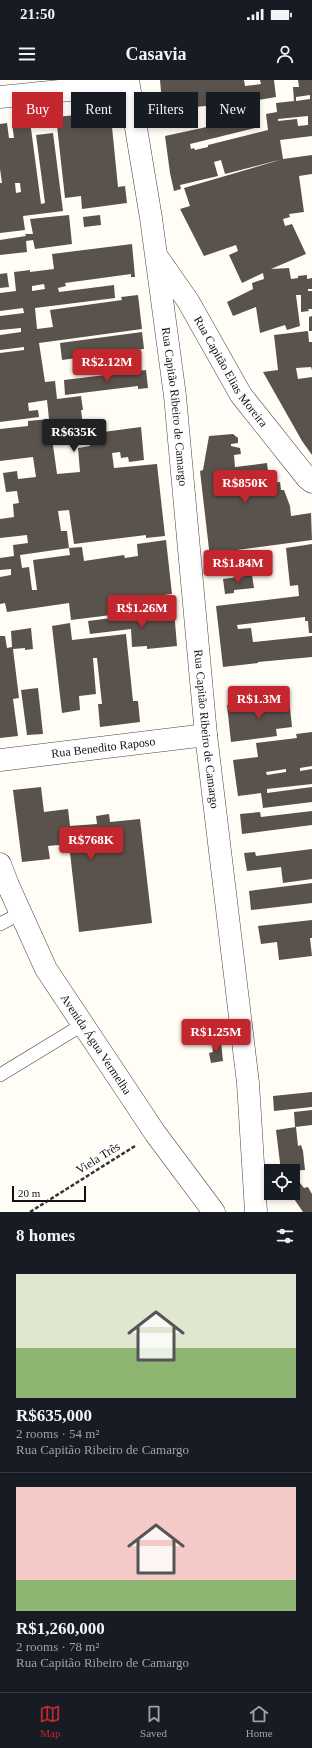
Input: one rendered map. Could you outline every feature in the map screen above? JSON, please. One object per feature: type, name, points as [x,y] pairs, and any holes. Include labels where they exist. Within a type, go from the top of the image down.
[{"type":"street","points":[[0,97],[128,82]]},
{"type":"street","name":"Rua Capitão Ribeiro de Camargo","points":[[128,82],[151,218],[175,396],[206,735],[248,1083],[256,1212]]},
{"type":"street","name":"Rua Capitão Elias Moreira","points":[[156,256],[188,301],[241,395],[307,478],[312,482]]},
{"type":"street","name":"Rua Benedito Raposo","points":[[0,760],[206,735]]},
{"type":"street","name":"Avenida Água Vermelha","points":[[0,864],[46,970],[155,1133],[214,1212]]},
{"type":"lane","points":[[0,924],[21,913]]},
{"type":"lane","points":[[0,1075],[82,1025]]},
{"type":"path","name":"Viela Três","points":[[30,1212],[155,1133]]},
{"type":"building","points":[[160,80],[244,80],[245,86],[261,84],[260,80],[274,80],[276,97],[260,100],[260,92],[206,92],[206,106],[198,107],[198,92],[161,92]]},
{"type":"building","points":[[298,80],[312,80],[312,136],[280,140],[283,159],[225,174],[221,160],[214,162],[218,176],[180,185],[181,189],[174,191],[165,136],[206,127],[255,128],[190,144],[191,149],[194,148],[195,150],[208,147],[208,145],[268,130],[266,114],[277,112],[276,103],[294,101],[293,87],[299,87]],"holes":[[[310,95],[310,99],[296,101],[296,97]],[[308,116],[308,125],[298,126],[297,119],[278,121],[278,119]]]},
{"type":"building","points":[[63,116],[71,116],[71,128],[112,128],[118,187],[125,186],[127,203],[82,209],[81,196],[65,198],[57,128],[63,128]]},
{"type":"building","points":[[7,123],[9,138],[14,138],[13,128],[31,128],[41,204],[45,203],[36,135],[53,133],[63,211],[23,216],[25,230],[0,233],[0,183],[2,183],[0,169],[0,124]],"holes":[[[15,183],[20,183],[21,192],[16,193]]]},
{"type":"building","points":[[312,155],[312,174],[299,176],[304,212],[289,214],[290,217],[283,219],[285,226],[292,224],[306,254],[271,269],[289,268],[291,279],[298,278],[298,276],[307,275],[307,279],[312,278],[312,289],[308,289],[308,291],[312,291],[312,309],[301,312],[301,295],[296,295],[300,326],[287,330],[285,325],[260,333],[256,307],[233,316],[227,302],[253,289],[252,283],[264,279],[263,273],[242,283],[229,255],[238,251],[236,245],[204,256],[180,209],[190,206],[184,188],[283,159]]},
{"type":"building","points":[[69,215],[72,244],[35,249],[33,240],[26,241],[27,252],[0,255],[0,240],[26,236],[25,234],[33,234],[30,219]]},
{"type":"building","points":[[100,215],[101,225],[84,227],[83,217]]},
{"type":"building","points":[[132,244],[135,277],[131,277],[131,274],[65,283],[66,286],[58,288],[59,292],[114,285],[115,298],[35,308],[37,329],[53,327],[50,310],[122,300],[121,297],[138,295],[142,329],[39,343],[45,382],[55,381],[57,399],[81,396],[83,410],[81,410],[84,434],[52,438],[57,474],[80,472],[78,448],[90,446],[88,434],[141,427],[144,460],[129,462],[128,457],[121,458],[120,452],[112,453],[114,468],[157,464],[165,536],[146,538],[146,535],[74,544],[69,510],[58,511],[61,531],[67,531],[69,548],[82,547],[84,561],[124,555],[125,558],[138,556],[137,544],[166,540],[172,594],[117,601],[119,614],[71,620],[69,603],[7,612],[5,603],[0,604],[0,577],[11,575],[11,569],[0,570],[0,558],[14,556],[13,545],[28,543],[27,535],[0,538],[0,519],[14,517],[13,504],[19,503],[17,491],[6,492],[3,473],[17,471],[18,479],[36,477],[33,457],[0,461],[0,429],[28,426],[28,421],[49,419],[47,400],[28,403],[29,411],[38,410],[39,417],[0,422],[0,353],[24,350],[24,347],[0,350],[0,335],[21,332],[21,328],[0,330],[0,316],[24,313],[23,308],[0,311],[0,293],[16,291],[14,272],[54,269],[52,254]],"holes":[[[44,284],[45,289],[32,291],[32,286]],[[69,548],[70,555],[33,560],[37,590],[32,590],[29,567],[22,568],[20,555]]]},
{"type":"building","points":[[7,273],[9,287],[0,288],[0,274]]},
{"type":"building","points":[[312,316],[312,331],[309,331],[309,317]]},
{"type":"building","points":[[308,331],[309,342],[312,342],[312,370],[311,367],[296,368],[298,379],[312,377],[312,455],[302,441],[263,372],[278,370],[274,335]]},
{"type":"building","points":[[142,332],[144,349],[62,360],[60,343]]},
{"type":"building","points":[[146,370],[148,388],[138,389],[138,386],[65,395],[64,380]]},
{"type":"building","points":[[233,434],[238,438],[238,443],[231,444],[231,446],[240,448],[241,454],[234,455],[235,467],[267,463],[269,480],[271,480],[272,483],[280,482],[281,490],[284,490],[290,506],[291,516],[311,513],[312,540],[237,550],[237,554],[210,558],[200,471],[203,470],[209,436]]},
{"type":"building","points":[[312,544],[312,633],[309,633],[308,621],[305,621],[305,617],[237,625],[238,629],[251,628],[253,642],[312,636],[312,657],[223,667],[216,606],[299,596],[298,585],[290,586],[286,548]]},
{"type":"building","points":[[252,575],[254,588],[234,590],[234,593],[225,594],[223,579]]},
{"type":"building","points":[[174,610],[177,646],[147,649],[147,646],[132,647],[131,629],[90,634],[88,621]]},
{"type":"building","points":[[70,623],[72,640],[126,634],[133,701],[138,701],[140,722],[100,727],[98,704],[102,704],[97,658],[93,658],[96,694],[79,696],[80,710],[62,713],[52,626]]},
{"type":"building","points":[[31,628],[33,649],[13,649],[19,698],[13,699],[18,736],[0,738],[0,636],[5,636],[7,648],[12,647],[11,631]]},
{"type":"building","points":[[38,688],[43,734],[27,735],[21,690]]},
{"type":"building","points":[[289,698],[292,727],[276,729],[277,736],[231,742],[227,705],[248,703],[249,708],[270,706],[269,700]]},
{"type":"building","points":[[312,732],[312,766],[300,768],[300,771],[312,769],[312,784],[267,789],[267,793],[312,787],[312,802],[263,808],[261,793],[238,796],[233,760],[258,757],[256,743],[297,738],[296,734]],"holes":[[[286,769],[286,772],[267,775],[266,772]]]},
{"type":"building","points":[[41,787],[44,812],[68,809],[70,826],[97,824],[96,816],[109,814],[110,822],[140,819],[152,923],[79,932],[69,844],[48,846],[50,859],[22,862],[13,790]]},
{"type":"building","points":[[312,811],[312,825],[242,834],[240,814],[260,812],[261,817]]},
{"type":"building","points":[[312,849],[312,879],[283,883],[281,867],[247,871],[244,853],[255,852],[256,856]]},
{"type":"building","points":[[312,883],[312,903],[251,910],[249,891]]},
{"type":"building","points":[[312,920],[312,938],[310,938],[312,956],[279,960],[277,942],[261,944],[258,926]]},
{"type":"building","points":[[221,1042],[223,1061],[211,1063],[209,1053],[213,1052],[212,1043]]},
{"type":"building","points":[[312,1092],[312,1107],[274,1111],[273,1096]]},
{"type":"building","points":[[312,1110],[312,1125],[295,1127],[294,1112]]},
{"type":"building","points":[[296,1127],[298,1146],[301,1145],[303,1151],[305,1170],[300,1170],[300,1164],[280,1164],[276,1130]]},
{"type":"building","points":[[300,1183],[304,1188],[308,1187],[312,1194],[312,1212],[303,1212],[295,1200],[300,1200]]}]
